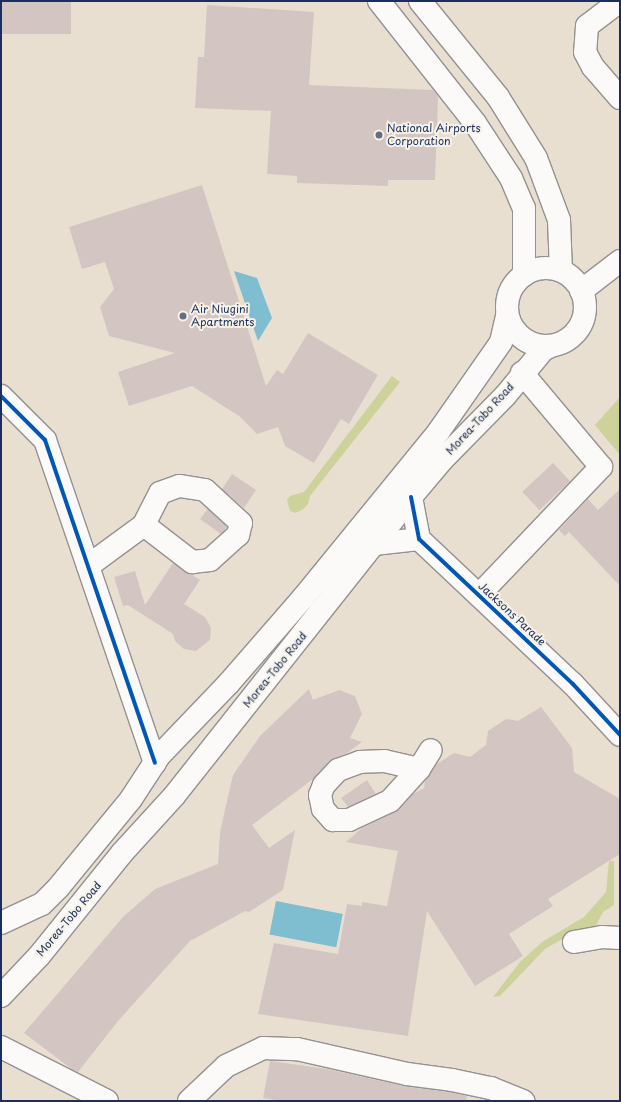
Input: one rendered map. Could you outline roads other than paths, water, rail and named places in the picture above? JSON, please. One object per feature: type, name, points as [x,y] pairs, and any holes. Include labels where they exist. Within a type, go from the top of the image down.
[{"type":"main road","points":[[379,1],[475,123],[511,178],[524,208],[524,275]]},
{"type":"main road","points":[[420,1],[498,97],[536,158],[559,220],[560,271]]},
{"type":"main road","points":[[620,1],[587,26],[585,52],[593,67],[620,98]]},
{"type":"main road","points":[[581,290],[620,261]]},
{"type":"main road","points":[[542,268],[560,271],[573,279],[581,290],[585,304],[583,319],[576,332],[565,341],[551,346],[537,345],[524,339],[513,330],[507,317],[507,301],[512,286],[524,275],[542,268]]},
{"type":"main road","name":"Morea-Tobo Road","points":[[1,923],[42,904],[58,888],[131,799],[155,763],[303,598],[439,431],[501,342],[507,317]]},
{"type":"main road","name":"Morea-Tobo Road","points":[[1,996],[40,956],[122,853],[174,796],[411,497],[443,459],[504,396],[543,350],[551,346]]},
{"type":"main road","points":[[479,595],[600,467],[522,373]]},
{"type":"main road","points":[[1,396],[45,440],[155,763]]},
{"type":"main road","points":[[374,544],[419,539],[411,497]]},
{"type":"main road","points":[[88,566],[144,525]]},
{"type":"main road","name":"Jacksons Parade","points":[[419,539],[573,684],[620,735]]},
{"type":"main road","points":[[419,769],[431,750]]},
{"type":"main road","points":[[574,942],[602,937],[620,938]]},
{"type":"main road","points":[[1,1047],[107,1101]]},
{"type":"main road","points":[[189,1101],[226,1066],[263,1048],[297,1049],[407,1074],[491,1088],[524,1101]]},
{"type":"water","points":[[234,271],[257,278],[272,318],[258,341]]},
{"type":"water","points":[[276,901],[343,914],[336,947],[270,934]]},
{"type":"place","name":"National Airports Corporation","points":[[379,135]]},
{"type":"place","name":"Air Niugini Apartments","points":[[183,316]]}]
